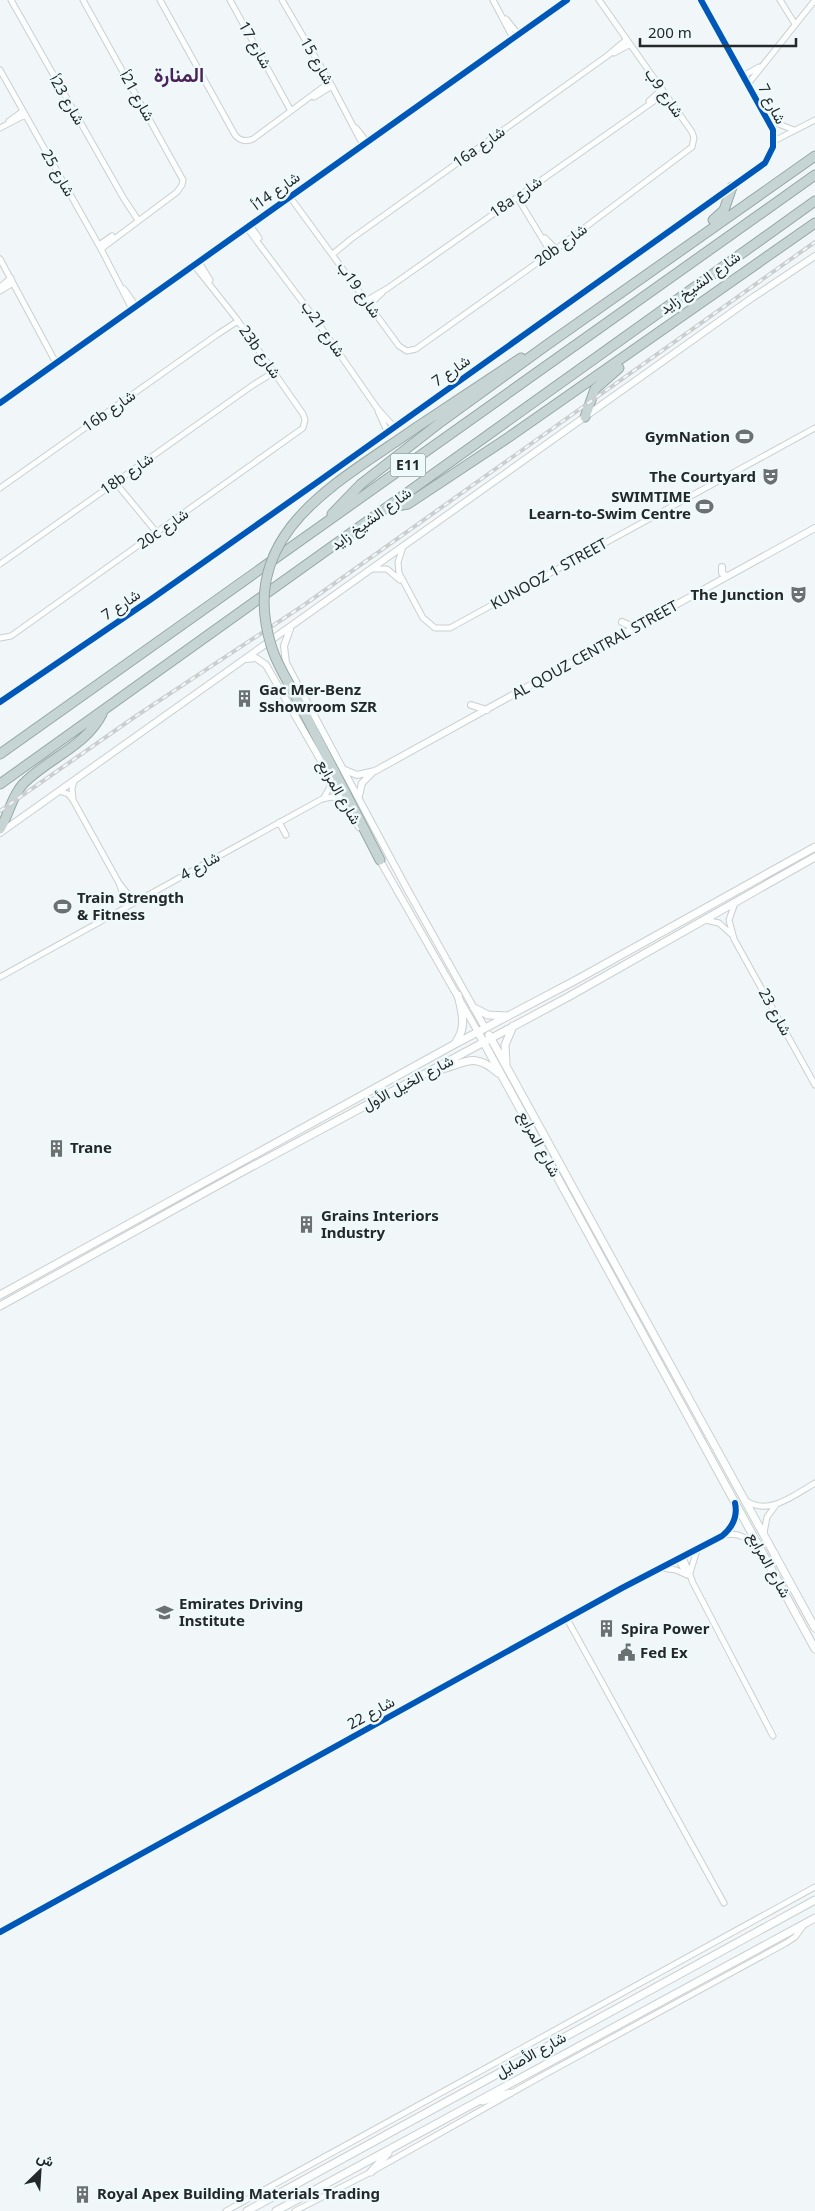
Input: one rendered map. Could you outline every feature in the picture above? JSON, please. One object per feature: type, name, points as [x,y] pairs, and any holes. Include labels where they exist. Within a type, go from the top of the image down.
[{"type":"highway","points":[[326,523],[353,491],[392,459],[544,346],[799,165],[815,151]]},
{"type":"highway","points":[[799,165],[815,156]]},
{"type":"highway","name":"شارع الشيخ زايد","points":[[0,754],[815,175]]},
{"type":"highway","points":[[687,245],[700,230],[724,210],[732,187]]},
{"type":"highway","name":"شارع الشيخ زايد","points":[[0,784],[815,201]]},
{"type":"highway","points":[[386,508],[398,507],[413,501],[552,408],[815,224]]},
{"type":"highway","points":[[585,417],[591,398],[598,386],[646,347],[659,333]]},
{"type":"highway","points":[[380,860],[274,655],[265,617],[267,577],[276,549],[292,524],[312,502],[508,365],[544,346]]},
{"type":"highway","points":[[0,831],[13,799],[23,784],[90,731],[104,710]]},
{"type":"highway","points":[[0,748],[13,744]]},
{"type":"main road","name":"شارع الخيل الأول","points":[[0,1295],[455,1044],[511,1016],[815,847]]},
{"type":"main road","name":"شارع الخيل الأول","points":[[0,1306],[238,1174],[513,1026],[815,857]]},
{"type":"main road","points":[[455,1044],[464,1024],[458,995]]},
{"type":"main road","points":[[474,1008],[488,1015],[511,1016]]},
{"type":"main road","points":[[507,1068],[505,1045],[513,1026]]},
{"type":"main road","name":"شارع المرابع","points":[[485,1028],[487,1040],[503,1078],[815,1650]]},
{"type":"main road","name":"شارع المرابع","points":[[478,1032],[487,1040],[507,1068],[815,1628]]},
{"type":"main road","points":[[432,1070],[475,1060],[489,1065],[503,1078]]},
{"type":"main road","name":"شارع الأصايل","points":[[247,2211],[815,1900]]},
{"type":"main road","name":"شارع الأصايل","points":[[276,2211],[815,1918]]},
{"type":"main road","points":[[478,2101],[510,2094]]},
{"type":"main road","points":[[372,2172],[392,2148]]},
{"type":"street","name":"شارع 23أ","points":[[11,0],[137,221]]},
{"type":"street","name":"شارع 21أ","points":[[83,0],[181,174],[183,182],[178,192],[137,221]]},
{"type":"street","points":[[160,0],[235,135],[243,141],[251,140],[331,84]]},
{"type":"street","name":"شارع 17","points":[[230,0],[293,110]]},
{"type":"street","name":"شارع 15","points":[[282,0],[331,84],[350,122],[365,144]]},
{"type":"street","points":[[493,0],[513,38]]},
{"type":"street","name":"شارع 14أ","points":[[0,403],[566,0]]},
{"type":"street","name":"شارع 7","points":[[0,702],[150,600],[765,163],[774,141],[773,130],[701,0]]},
{"type":"street","points":[[780,0],[784,8],[797,22]]},
{"type":"street","points":[[748,84],[815,0]]},
{"type":"street","name":"شارع 9ب","points":[[598,2],[692,132]]},
{"type":"street","points":[[500,13],[518,34]]},
{"type":"street","name":"16a شارع","points":[[332,252],[628,42]]},
{"type":"street","points":[[743,76],[762,65]]},
{"type":"street","name":"شارع 25","points":[[0,70],[134,308]]},
{"type":"street","name":"18a شارع","points":[[368,303],[663,92]]},
{"type":"street","points":[[0,128],[24,113]]},
{"type":"street","points":[[766,119],[777,125],[795,130]]},
{"type":"street","points":[[774,141],[815,120]]},
{"type":"street","name":"20b شارع","points":[[416,349],[554,251],[688,152],[694,141],[692,132]]},
{"type":"street","name":"شارع 19ب","points":[[292,196],[399,346],[407,351],[416,349]]},
{"type":"street","points":[[515,198],[554,251]]},
{"type":"street","points":[[100,247],[137,221]]},
{"type":"street","name":"شارع 21ب","points":[[248,226],[377,408],[394,426]]},
{"type":"street","points":[[0,831],[290,628],[749,300],[815,256]]},
{"type":"street","points":[[0,259],[58,362]]},
{"type":"street","name":"23b شارع","points":[[196,263],[304,416]]},
{"type":"street","points":[[0,287],[12,281]]},
{"type":"street","points":[[0,291],[12,281]]},
{"type":"street","name":"16b شارع","points":[[0,488],[237,320]]},
{"type":"street","name":"18b شارع","points":[[0,564],[273,370]]},
{"type":"street","name":"شارع 21ب","points":[[377,408],[387,431]]},
{"type":"street","name":"20c شارع","points":[[0,638],[11,636],[301,430],[305,423],[304,416]]},
{"type":"street","name":"KUNOOZ 1 STREET","points":[[369,571],[380,568],[394,573],[404,584],[425,622],[435,628],[450,628],[815,428]]},
{"type":"street","points":[[117,481],[155,535]]},
{"type":"street","name":"AL QOUZ CENTRAL STREET","points":[[361,800],[359,794],[362,783],[375,771],[815,528]]},
{"type":"street","name":"KUNOOZ 1 STREET","points":[[403,547],[398,562],[404,584]]},
{"type":"street","points":[[722,567],[722,573],[726,576]]},
{"type":"street","points":[[622,622],[635,628]]},
{"type":"street","name":"شارع المرابع","points":[[290,628],[284,646],[286,663],[406,887],[485,1028]]},
{"type":"street","points":[[244,659],[259,659],[268,668],[270,661],[275,658],[281,659],[286,663]]},
{"type":"street","name":"شارع المرابع","points":[[268,668],[478,1032]]},
{"type":"street","points":[[471,706],[487,710]]},
{"type":"street","name":"AL QOUZ CENTRAL STREET","points":[[344,770],[357,775],[375,771]]},
{"type":"street","points":[[322,799],[330,787],[330,778]]},
{"type":"street","points":[[73,800],[72,789],[75,780]]},
{"type":"street","points":[[59,791],[68,794],[73,800],[119,883],[134,902]]},
{"type":"street","points":[[322,799],[332,798],[344,801]]},
{"type":"street","name":"شارع 4","points":[[0,977],[322,799]]},
{"type":"street","points":[[279,822],[286,835]]},
{"type":"street","points":[[119,883],[127,906]]},
{"type":"street","name":"شارع 23","points":[[734,939],[729,920],[736,901]]},
{"type":"street","name":"شارع 23","points":[[703,920],[720,923],[734,939],[815,1085]]},
{"type":"street","points":[[743,1498],[751,1504],[761,1507],[776,1504],[815,1483]]},
{"type":"street","name":"شارع 22","points":[[0,1932],[567,1619],[722,1536],[734,1522],[735,1503]]},
{"type":"street","points":[[764,1535],[767,1517],[776,1504]]},
{"type":"street","points":[[722,1536],[732,1534],[745,1537],[767,1561]]},
{"type":"street","points":[[689,1574],[697,1550]]},
{"type":"street","points":[[680,1558],[773,1736]]},
{"type":"street","points":[[659,1569],[671,1569],[689,1574]]},
{"type":"street","points":[[567,1619],[724,1904]]},
{"type":"street","points":[[226,2211],[815,1887]]},
{"type":"street","points":[[295,2211],[372,2172],[510,2094],[782,1946],[795,1937],[805,1923]]},
{"type":"street","points":[[304,2211],[307,2205]]},
{"type":"railway","points":[[0,811],[136,716],[304,605],[815,242]]},
{"type":"cycle path","points":[[0,403],[567,0]]},
{"type":"cycle path","points":[[0,702],[150,600],[319,481],[765,163],[773,147],[773,130],[701,0]]},
{"type":"cycle path","points":[[0,1932],[622,1588],[722,1536],[734,1521],[736,1513],[735,1503]]},
{"type":"place","name":"GymNation","points":[[744,437]]},
{"type":"place","name":"The Courtyard","points":[[770,477]]},
{"type":"place","name":"SWIMTIME Learn-to-Swim Centre","points":[[705,506]]},
{"type":"place","name":"The Junction","points":[[798,595]]},
{"type":"place","name":"Gac Mer-Benz Sshowroom SZR","points":[[245,699]]},
{"type":"place","name":"Train Strength & Fitness","points":[[63,907]]},
{"type":"place","name":"Trane","points":[[56,1148]]},
{"type":"place","name":"Grains Interiors Industry","points":[[307,1225]]},
{"type":"place","name":"Emirates Driving Institute","points":[[165,1613]]},
{"type":"place","name":"Spira Power","points":[[607,1629]]},
{"type":"place","name":"Fed Ex","points":[[626,1653]]},
{"type":"place","name":"Royal Apex Building Materials Trading","points":[[83,2194]]},
{"type":"district","name":"المنارة","points":[[179,75]]}]
